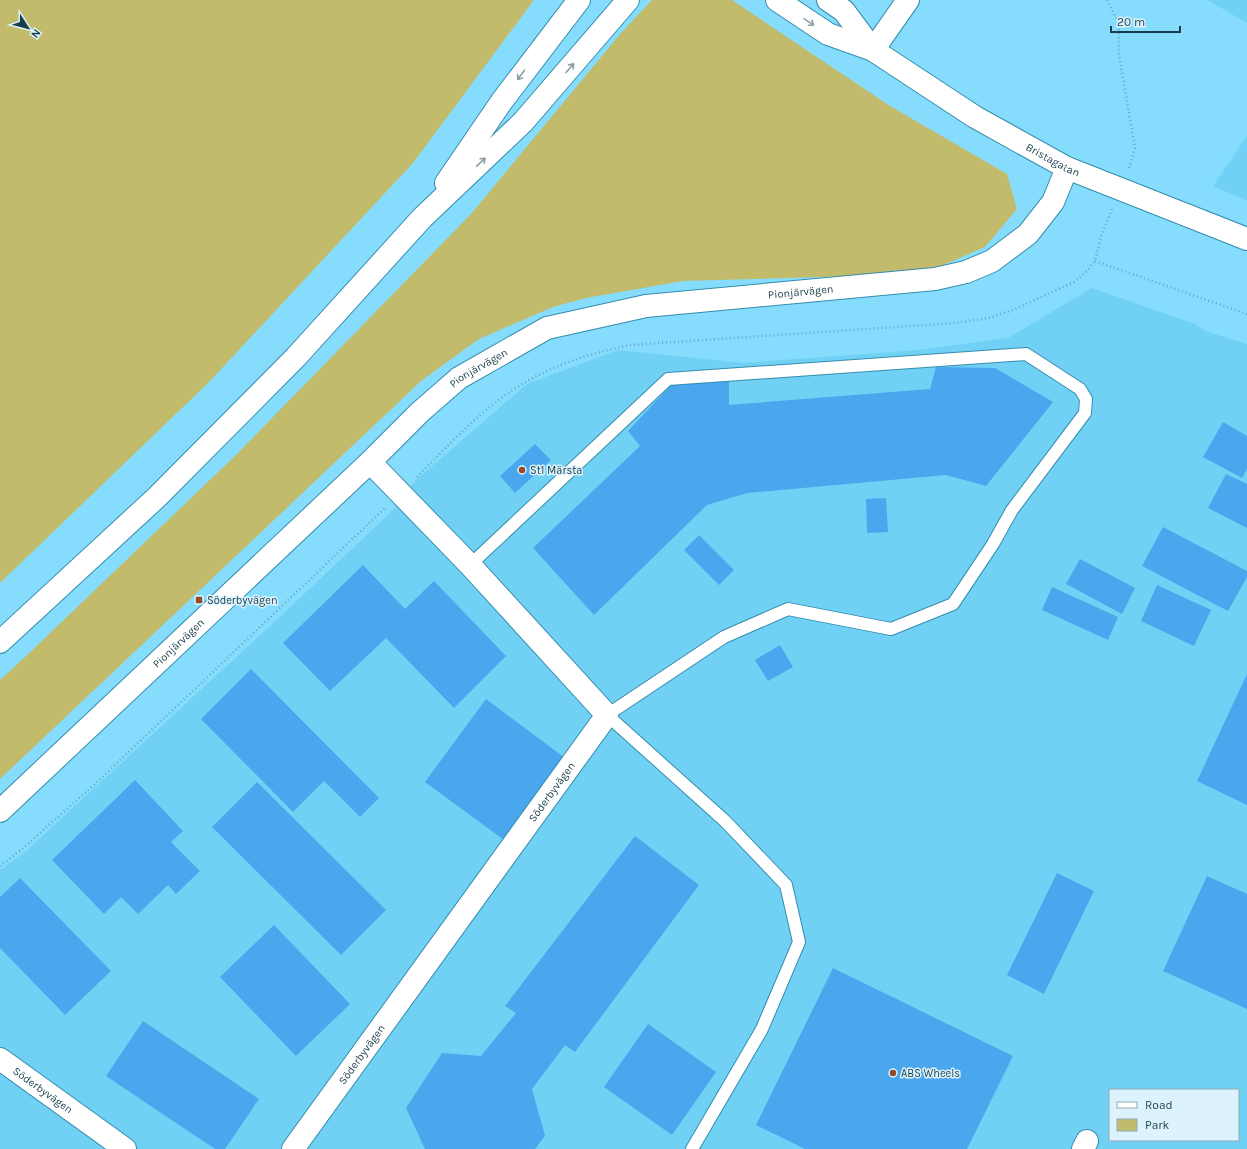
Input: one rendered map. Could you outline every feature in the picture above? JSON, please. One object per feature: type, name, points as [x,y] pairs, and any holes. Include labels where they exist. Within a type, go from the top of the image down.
[{"type":"street","points":[[422,218],[502,101],[579,0]]},
{"type":"street","points":[[0,642],[168,486],[296,357],[422,218],[523,122],[628,0]]},
{"type":"street","name":"Bristagatan","points":[[777,0],[828,34],[873,50],[975,117],[1067,168],[1247,239]]},
{"type":"street","name":"Bristagatan","points":[[828,0],[844,11],[873,50]]},
{"type":"street","points":[[873,50],[908,0]]},
{"type":"street","name":"Pionjärvägen","points":[[0,811],[370,462],[420,412],[459,378],[547,328],[646,306],[935,279],[966,272],[992,261],[1028,234],[1053,202],[1067,168]]},
{"type":"street","points":[[370,462],[470,565],[607,715]]},
{"type":"street","name":"Söderbyvägen","points":[[293,1149],[607,715]]},
{"type":"street","name":"Söderbyvägen","points":[[1,1061],[121,1148]]},
{"type":"lane","points":[[470,565],[668,379],[1026,354],[1080,389],[1086,399],[1085,413],[1012,510],[993,544],[953,604],[891,629],[788,608],[724,637],[607,715],[725,821],[786,885],[799,942],[762,1029],[692,1149]]},
{"type":"path","points":[[0,866],[21,850],[94,784],[400,494],[466,427],[493,404],[519,386],[572,360],[598,352],[630,345],[956,323],[988,318],[1013,310],[1074,282],[1087,272],[1095,261],[1101,236],[1121,189],[1135,148],[1119,55],[1119,24],[1107,0]]},
{"type":"path","points":[[1095,261],[1247,314]]},
{"type":"shaded area","points":[[1207,0],[1247,0],[1247,23]]},
{"type":"shaded area","points":[[1247,136],[1247,201],[1213,186]]},
{"type":"shaded area","points":[[1092,288],[1195,324],[1205,331],[1247,344],[1247,1149],[0,1149],[0,870],[27,850],[283,614],[391,512],[416,480],[527,384],[618,350],[743,363],[918,350],[1008,338]]},
{"type":"green space","points":[[0,0],[534,0],[413,163],[208,383],[0,583]]},
{"type":"green space","points":[[652,0],[732,0],[890,106],[1007,174],[1017,209],[985,247],[922,274],[683,281],[586,298],[553,307],[479,339],[421,381],[0,779],[0,680],[238,453],[471,214],[621,33]]},
{"type":"building","points":[[936,367],[995,368],[1053,402],[986,486],[946,475],[747,493],[707,505],[594,615],[533,548],[640,446],[628,431],[672,384],[729,380],[729,405],[930,389]]},
{"type":"building","points":[[1223,422],[1247,436],[1247,469],[1242,478],[1203,457]]},
{"type":"building","points":[[535,444],[551,460],[515,493],[500,476]]},
{"type":"building","points":[[1226,474],[1247,484],[1247,528],[1208,508]]},
{"type":"building","points":[[886,498],[888,532],[867,533],[866,499]]},
{"type":"building","points":[[1163,527],[1247,571],[1247,577],[1228,611],[1142,566]]},
{"type":"building","points":[[699,535],[734,570],[719,585],[684,550]]},
{"type":"building","points":[[1080,559],[1135,588],[1122,614],[1066,584]]},
{"type":"building","points":[[363,565],[405,609],[434,581],[506,656],[454,708],[386,638],[330,691],[283,643]]},
{"type":"building","points":[[1157,585],[1211,610],[1194,646],[1141,621]]},
{"type":"building","points":[[1052,587],[1118,617],[1108,640],[1042,610]]},
{"type":"building","points":[[780,645],[793,667],[768,681],[755,660]]},
{"type":"building","points":[[251,669],[379,798],[360,817],[324,781],[293,812],[201,719]]},
{"type":"building","points":[[1247,674],[1247,805],[1197,781]]},
{"type":"building","points":[[486,699],[565,758],[504,840],[425,782]]},
{"type":"building","points":[[135,780],[183,831],[171,842],[200,871],[176,894],[168,885],[138,914],[121,897],[104,914],[52,860]]},
{"type":"building","points":[[257,782],[386,910],[341,955],[212,827]]},
{"type":"building","points":[[635,836],[699,885],[575,1052],[565,1045],[532,1089],[545,1136],[535,1149],[425,1149],[406,1108],[442,1053],[481,1056],[516,1013],[505,1006]]},
{"type":"building","points":[[1057,873],[1094,891],[1044,994],[1007,975]]},
{"type":"building","points":[[1207,876],[1247,894],[1247,1009],[1163,971]]},
{"type":"building","points":[[20,878],[111,971],[65,1015],[0,948],[0,897]]},
{"type":"building","points":[[274,925],[350,1004],[296,1056],[220,977]]},
{"type":"building","name":"ABS Wheels","points":[[833,968],[1013,1056],[967,1149],[805,1149],[756,1125]]},
{"type":"building","points":[[143,1021],[259,1099],[225,1149],[215,1149],[106,1076]]},
{"type":"building","points":[[648,1024],[716,1072],[672,1135],[604,1087]]},
{"type":"place","name":"St1 Märsta","points":[[522,470]]},
{"type":"place","name":"Söderbyvägen","points":[[199,600]]},
{"type":"place","name":"ABS Wheels","points":[[893,1073]]}]
